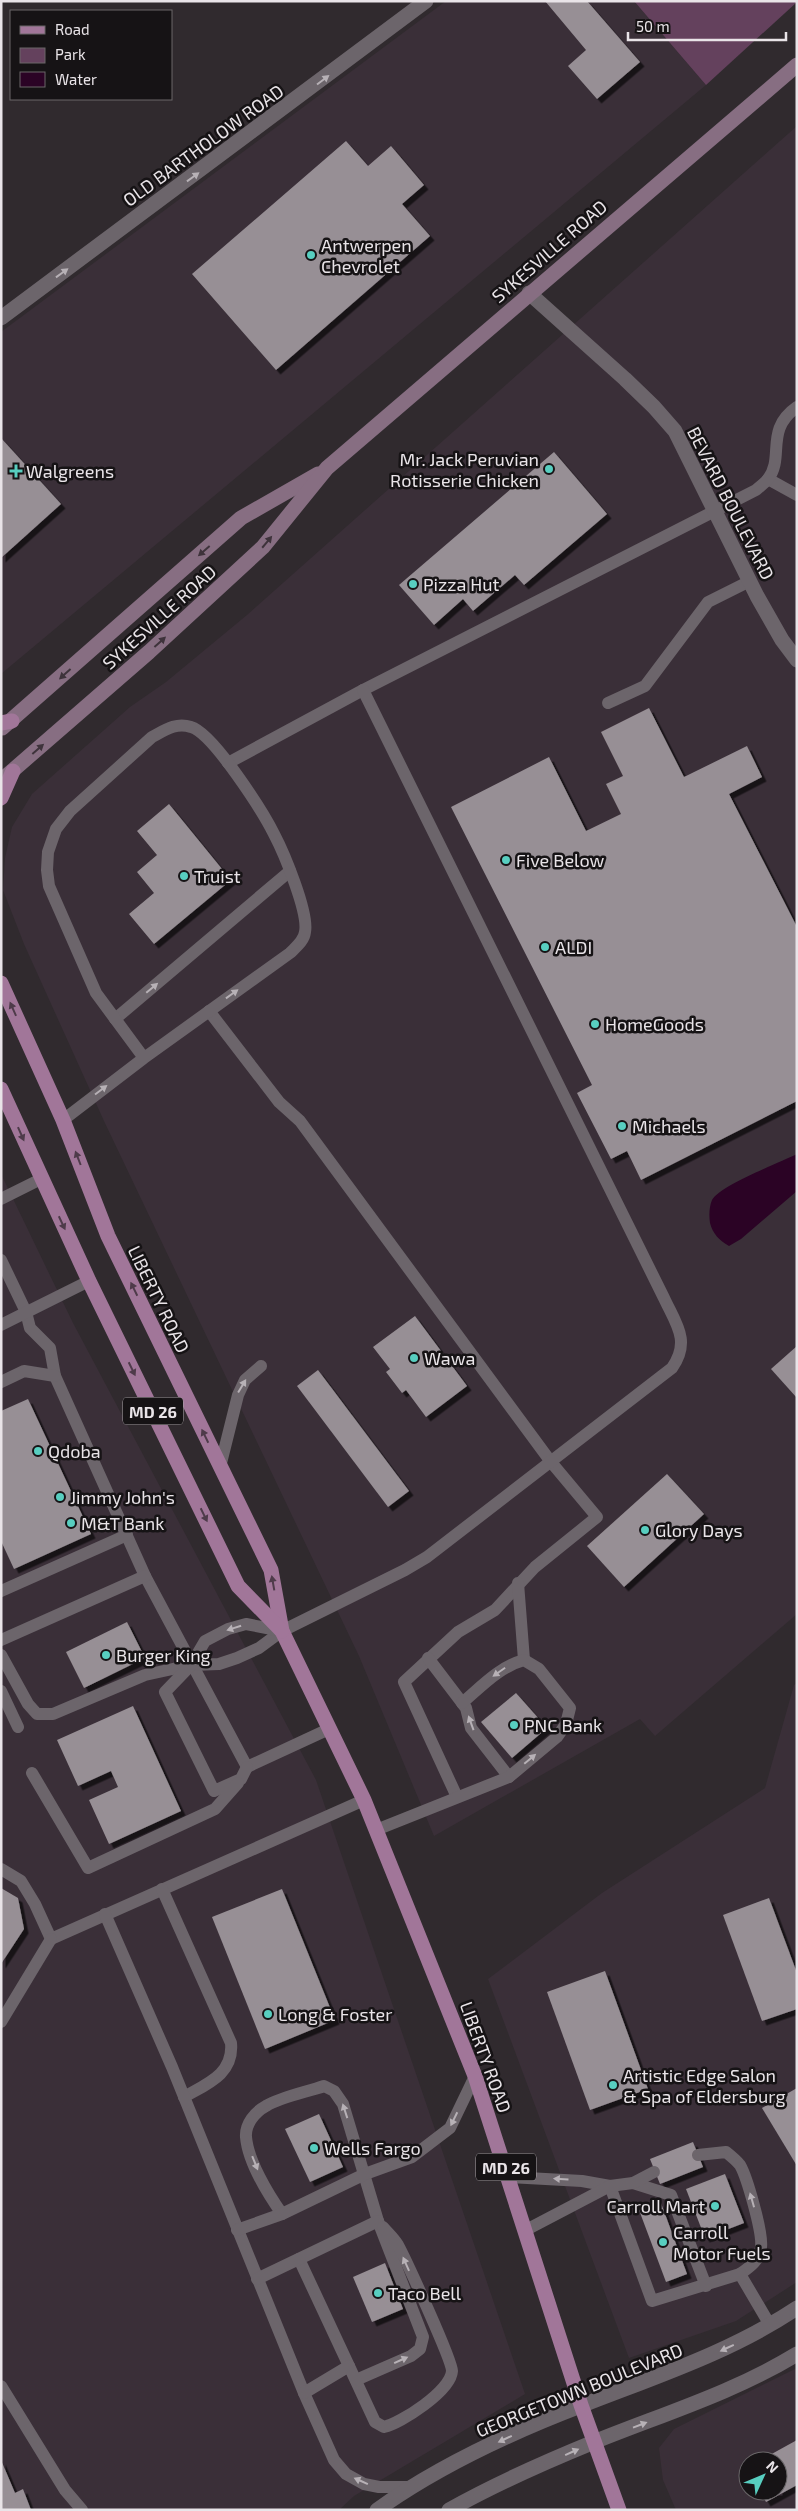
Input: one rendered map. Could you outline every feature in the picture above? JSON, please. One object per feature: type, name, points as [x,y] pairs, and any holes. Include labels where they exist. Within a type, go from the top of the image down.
[{"type":"main road","name":"SYKESVILLE ROAD","points":[[7,776],[149,652],[263,547],[327,468],[797,65]]},
{"type":"main road","name":"SYKESVILLE ROAD","points":[[5,724],[241,518],[327,468]]},
{"type":"main road","points":[[1,798],[7,776]]},
{"type":"main road","name":"LIBERTY ROAD","points":[[1,982],[63,1120],[108,1236],[271,1570],[282,1631],[364,1800],[475,2076],[616,2509]]},
{"type":"main road","name":"LIBERTY ROAD","points":[[1,1089],[89,1281],[238,1586],[282,1631]]},
{"type":"street","name":"OLD BARTHOLOW ROAD","points":[[1,318],[426,1]]},
{"type":"street","name":"BEVARD BOULEVARD","points":[[529,293],[654,406],[675,431],[750,581],[782,640],[797,660]]},
{"type":"street","name":"GEORGETOWN BOULEVARD","points":[[378,2510],[408,2488],[475,2453],[581,2405],[707,2358],[753,2336],[797,2308]]},
{"type":"street","points":[[449,2510],[473,2496],[594,2442],[720,2395],[770,2371],[797,2354]]},
{"type":"lane","points":[[228,763],[364,690],[756,490],[768,479],[774,461],[778,430],[783,419],[797,407]]},
{"type":"lane","points":[[768,479],[797,495]]},
{"type":"lane","points":[[608,703],[644,686],[708,602],[750,581]]},
{"type":"lane","points":[[1,1655],[28,1704],[37,1714],[53,1714],[145,1675],[191,1665],[219,1664],[237,1658],[259,1648],[282,1631],[405,1570],[551,1462],[672,1368],[680,1357],[681,1335],[364,690]]},
{"type":"lane","points":[[63,1120],[301,942],[306,932],[305,915],[290,871],[275,836],[228,763],[204,735],[193,727],[179,725],[168,728],[152,737],[84,799],[56,829],[48,852],[47,870],[50,886],[96,993],[144,1058]]},
{"type":"lane","points":[[115,1019],[290,871]]},
{"type":"lane","points":[[209,1011],[279,1102],[300,1121],[551,1462],[597,1517],[518,1582],[495,1610],[458,1632],[404,1682],[457,1797]]},
{"type":"lane","points":[[1,1199],[41,1179]]},
{"type":"lane","points":[[1,1260],[26,1312],[30,1328],[50,1348],[55,1376],[146,1576],[246,1767]]},
{"type":"lane","points":[[1,1325],[89,1281]]},
{"type":"lane","points":[[220,1467],[238,1395],[245,1380],[261,1366]]},
{"type":"lane","points":[[1,1382],[24,1371],[55,1376]]},
{"type":"lane","points":[[1,1591],[127,1535]]},
{"type":"lane","points":[[1,1640],[146,1576]]},
{"type":"lane","points":[[518,1582],[524,1660]]},
{"type":"lane","points":[[241,1780],[214,1791],[165,1692],[191,1665],[205,1641],[228,1629],[246,1624],[282,1631]]},
{"type":"lane","points":[[428,1658],[462,1703],[471,1728],[509,1777]]},
{"type":"lane","points":[[376,1830],[509,1777],[557,1737],[566,1724],[570,1708],[539,1669],[524,1660],[510,1664],[494,1675],[462,1703]]},
{"type":"lane","points":[[1,1691],[18,1727]]},
{"type":"lane","points":[[32,1773],[88,1868],[215,1809],[241,1780],[246,1767],[329,1729]]},
{"type":"lane","points":[[1,2022],[51,1939],[364,1800]]},
{"type":"lane","points":[[1,1869],[21,1881],[35,1904],[51,1939]]},
{"type":"lane","points":[[162,1889],[231,2043],[232,2056],[225,2069],[212,2082],[184,2097]]},
{"type":"lane","points":[[105,1914],[184,2097],[304,2393],[334,2460],[346,2474],[364,2484],[379,2487],[408,2488]]},
{"type":"lane","points":[[237,2230],[282,2214],[365,2174],[412,2157],[450,2128],[475,2076]]},
{"type":"lane","points":[[282,2214],[262,2180],[246,2136],[250,2120],[266,2106],[324,2086],[334,2091],[343,2104],[378,2221],[423,2336],[420,2348],[411,2356],[356,2380]]},
{"type":"lane","points":[[610,2186],[652,2301],[706,2286],[740,2274],[754,2264],[762,2248],[758,2222],[740,2166],[726,2152],[698,2155]]},
{"type":"lane","points":[[526,2230],[610,2186],[633,2182],[654,2172]]},
{"type":"lane","points":[[509,2177],[582,2180],[610,2186]]},
{"type":"lane","points":[[633,2182],[671,2195],[706,2286]]},
{"type":"lane","points":[[257,2279],[378,2221]]},
{"type":"lane","points":[[299,2259],[375,2422],[384,2427],[430,2400],[443,2389],[450,2377],[451,2365],[397,2243],[378,2221]]},
{"type":"lane","points":[[740,2274],[770,2325]]},
{"type":"lane","points":[[304,2393],[349,2366]]},
{"type":"lane","points":[[1,2386],[65,2490],[82,2510]]},
{"type":"shaded area","points":[[446,1],[634,1],[706,85],[1,674],[1,332]]},
{"type":"shaded area","points":[[797,126],[797,1614],[655,1736],[640,1719],[434,1836],[359,1656],[104,1121],[24,944],[3,890],[5,858],[12,827],[32,794],[130,707],[166,682],[247,615]]},
{"type":"shaded area","points":[[1,1174],[73,1323],[316,1780],[525,2394],[354,2496],[339,2510],[1,2510]]},
{"type":"shaded area","points":[[797,1683],[797,2282],[736,2321],[629,2358],[488,1979],[602,1893],[765,1788],[794,1685]]},
{"type":"shaded area","points":[[797,2368],[797,2510],[676,2510],[663,2480],[659,2448],[674,2429]]},
{"type":"green space","points":[[634,1],[797,1],[797,2],[706,85]]},
{"type":"water","points":[[797,1154],[797,1191],[741,1239],[729,1246],[719,1239],[710,1223],[710,1206],[717,1194],[738,1181]]},
{"type":"building","points":[[545,1],[587,1],[640,62],[597,99],[568,66],[586,50]]},
{"type":"building","name":"Antwerpen Chevrolet","points":[[346,141],[368,166],[391,146],[424,185],[402,204],[430,236],[276,370],[192,274]]},
{"type":"building","name":"Walgreens","points":[[1,438],[61,504],[1,558]]},
{"type":"building","points":[[554,452],[607,514],[524,585],[515,575],[473,611],[463,599],[434,625],[399,585]]},
{"type":"building","points":[[649,708],[684,777],[747,746],[762,777],[729,794],[797,927],[797,1101],[641,1180],[627,1151],[611,1159],[577,1093],[592,1085],[451,807],[549,757],[586,831],[621,814],[606,784],[623,776],[601,732]]},
{"type":"building","name":"Truist","points":[[169,804],[231,880],[154,944],[129,914],[154,893],[137,872],[157,855],[137,831]]},
{"type":"building","name":"Wawa","points":[[415,1316],[467,1386],[426,1417],[406,1390],[402,1393],[386,1372],[390,1369],[373,1347]]},
{"type":"building","points":[[797,1346],[797,1398],[771,1369]]},
{"type":"building","points":[[318,1370],[409,1491],[388,1507],[297,1386]]},
{"type":"building","points":[[28,1399],[91,1534],[14,1569],[1,1541],[1,1411]]},
{"type":"building","name":"Glory Days","points":[[667,1474],[704,1514],[624,1587],[587,1546]]},
{"type":"building","name":"Burger King","points":[[127,1622],[145,1658],[84,1688],[66,1652]]},
{"type":"building","name":"PNC Bank","points":[[516,1693],[547,1728],[512,1758],[481,1722]]},
{"type":"building","points":[[133,1706],[181,1811],[109,1844],[89,1800],[118,1787],[111,1771],[78,1786],[57,1740]]},
{"type":"building","points":[[1,1888],[18,1898],[24,1929],[1,1964]]},
{"type":"building","points":[[282,1889],[335,2020],[265,2049],[212,1917]]},
{"type":"building","points":[[769,1898],[797,1973],[797,2009],[762,2021],[723,1915]]},
{"type":"building","points":[[605,1971],[648,2089],[590,2110],[547,1992]]},
{"type":"building","points":[[797,2088],[797,2166],[762,2108]]},
{"type":"building","name":"Wells Fargo","points":[[319,2114],[343,2167],[310,2182],[285,2129]]},
{"type":"building","points":[[693,2142],[703,2167],[660,2184],[650,2159]]},
{"type":"building","name":"Carroll Mart","points":[[725,2174],[744,2223],[705,2238],[686,2189]]},
{"type":"building","name":"Carroll Motor Fuels","points":[[661,2203],[687,2274],[666,2282],[639,2210]]},
{"type":"building","name":"Taco Bell","points":[[385,2263],[403,2309],[372,2322],[353,2277]]},
{"type":"building","points":[[797,2440],[797,2485],[788,2490],[788,2451],[777,2451]]},
{"type":"building","points":[[1,2460],[15,2493],[23,2489],[31,2510],[1,2510]]},
{"type":"place","name":"Antwerpen Chevrolet","points":[[311,255]]},
{"type":"place","name":"Mr. Jack Peruvian Rotisserie Chicken","points":[[549,469]]},
{"type":"place","name":"Walgreens","points":[[16,471]]},
{"type":"place","name":"Pizza Hut","points":[[413,584]]},
{"type":"place","name":"Five Below","points":[[506,860]]},
{"type":"place","name":"Truist","points":[[184,876]]},
{"type":"place","name":"ALDI","points":[[545,947]]},
{"type":"place","name":"HomeGoods","points":[[595,1024]]},
{"type":"place","name":"Michaels","points":[[622,1126]]},
{"type":"place","name":"Wawa","points":[[414,1358]]},
{"type":"place","name":"Qdoba","points":[[38,1451]]},
{"type":"place","name":"Jimmy John's","points":[[60,1497]]},
{"type":"place","name":"M&T Bank","points":[[71,1523]]},
{"type":"place","name":"Glory Days","points":[[645,1530]]},
{"type":"place","name":"Burger King","points":[[106,1655]]},
{"type":"place","name":"PNC Bank","points":[[514,1725]]},
{"type":"place","name":"Long & Foster","points":[[268,2014]]},
{"type":"place","name":"Artistic Edge Salon & Spa of Eldersburg","points":[[613,2085]]},
{"type":"place","name":"Wells Fargo","points":[[314,2148]]},
{"type":"place","name":"Carroll Mart","points":[[715,2206]]},
{"type":"place","name":"Carroll Motor Fuels","points":[[663,2242]]},
{"type":"place","name":"Taco Bell","points":[[378,2293]]}]
